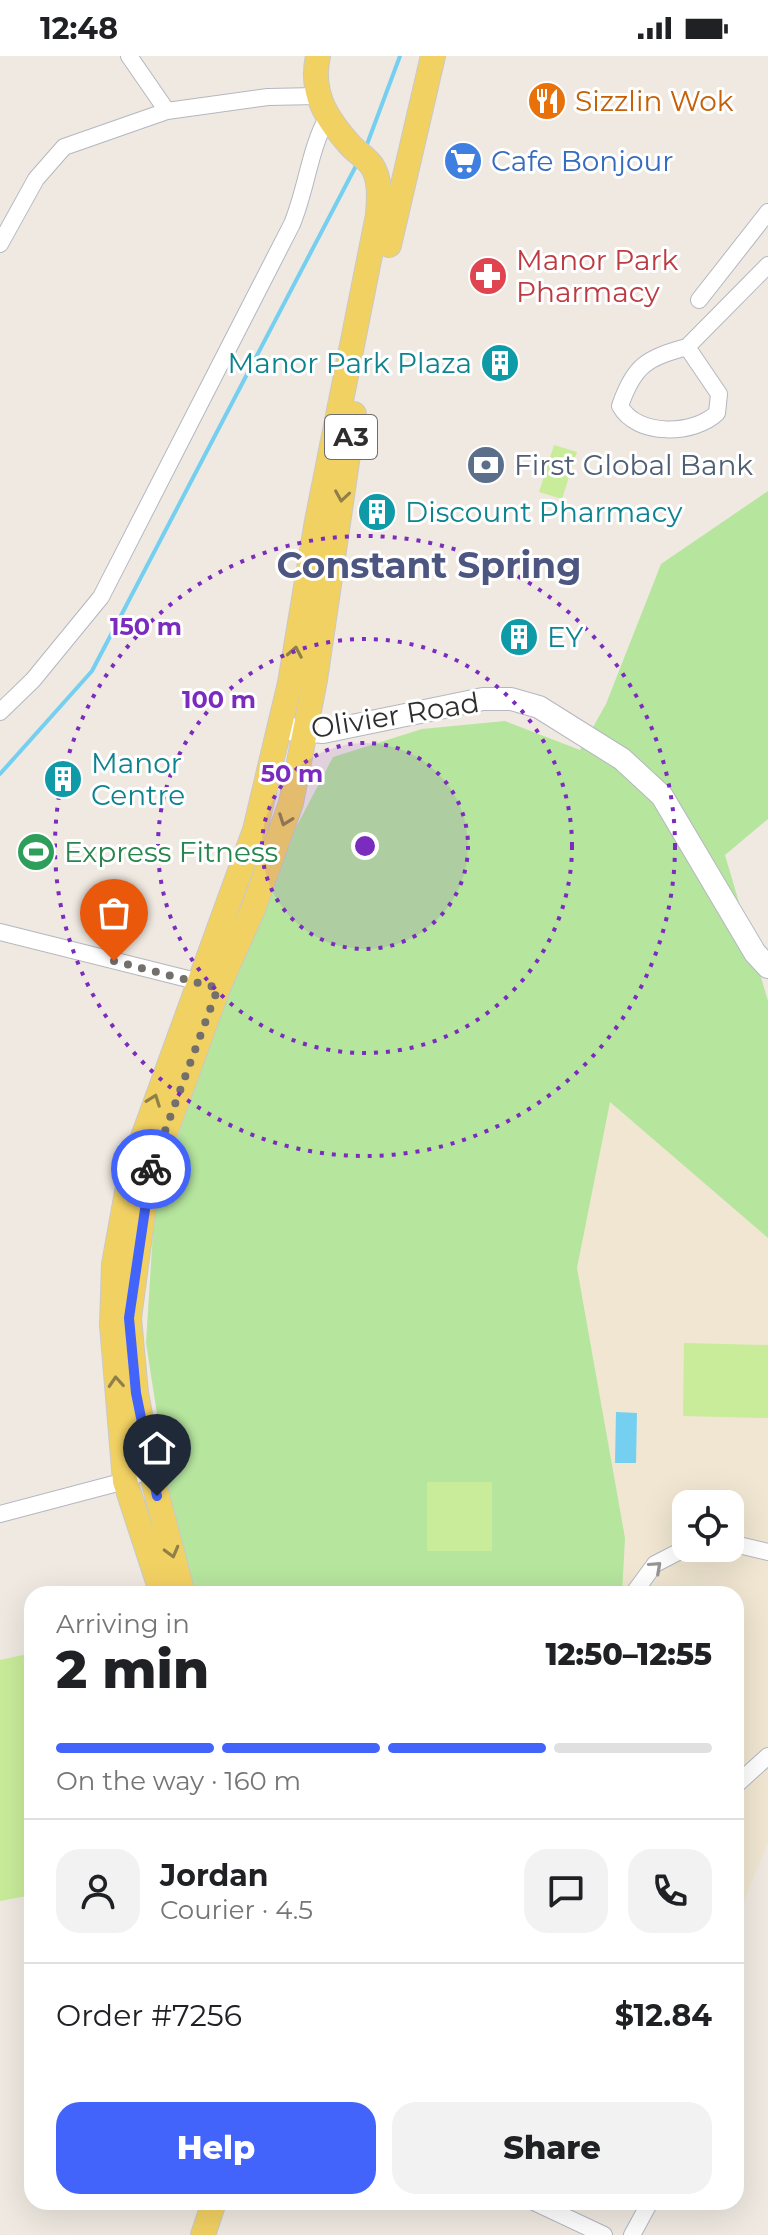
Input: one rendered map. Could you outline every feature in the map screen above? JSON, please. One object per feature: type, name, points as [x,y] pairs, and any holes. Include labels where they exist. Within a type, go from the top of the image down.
[{"type":"main road","points":[[318,56],[323,106]]},
{"type":"main road","points":[[363,157],[385,163],[395,156],[426,56]]},
{"type":"main road","name":"A3","points":[[159,1586],[125,1481],[112,1325],[114,1264],[131,1170],[209,985],[253,909],[291,803],[307,732],[355,413],[410,144],[433,56]]},
{"type":"main road","name":"A3","points":[[181,1586],[150,1468],[136,1393],[129,1318],[147,1183],[255,830],[280,728],[378,215],[380,196],[363,157],[323,106]]},
{"type":"main road","name":"Olivier Road","points":[[280,728],[323,732],[483,699],[511,699],[539,707],[641,773],[662,796],[764,954]]},
{"type":"main road","points":[[203,2235],[211,2210]]},
{"type":"main road","points":[[221,2235],[228,2210]]},
{"type":"street","points":[[129,56],[167,111]]},
{"type":"street","points":[[0,244],[36,179],[64,147],[167,111],[268,97],[323,106],[304,195],[292,224],[101,597],[33,680],[0,712]]},
{"type":"street","points":[[699,300],[768,212]]},
{"type":"street","points":[[687,347],[719,394],[717,413],[698,426],[682,431],[665,430],[624,413],[620,406],[635,372],[652,357],[687,347],[768,265]]},
{"type":"street","points":[[0,932],[209,985]]},
{"type":"street","points":[[0,1514],[125,1481],[150,1468]]},
{"type":"street","points":[[744,1546],[768,1552]]},
{"type":"street","points":[[639,1586],[655,1564],[672,1555]]},
{"type":"street","points":[[744,1778],[768,1756]]},
{"type":"street","points":[[551,2210],[604,2235]]},
{"type":"street","points":[[632,2235],[646,2210]]},
{"type":"shaded area","points":[[610,1102],[768,1238],[768,1842],[744,1900],[744,1586],[622,1586],[625,1538],[577,1268]]},
{"type":"green space","points":[[554,445],[577,452],[562,499],[539,492]]},
{"type":"green space","points":[[768,491],[768,819],[725,855],[768,1001],[768,1238],[610,1102],[577,1268],[625,1538],[622,1586],[184,1586],[146,1343],[155,1200],[219,1021],[253,909],[333,757],[422,729],[505,721],[580,750],[606,704],[661,564]]},
{"type":"green space","points":[[684,1343],[768,1345],[768,1418],[683,1416]]},
{"type":"green space","points":[[427,1482],[492,1482],[492,1551],[427,1551]]},
{"type":"green space","points":[[24,1655],[24,1896],[0,1901],[0,1660]]},
{"type":"water","points":[[616,1412],[637,1413],[636,1463],[615,1463]]},
{"type":"waterway","points":[[366,147],[400,56]]},
{"type":"waterway","points":[[0,774],[92,671],[358,162]]},
{"type":"way so far","points":[[114,961],[218,988],[151,1169]]},
{"type":"place","name":"Sizzlin Wok","points":[[547,101]]},
{"type":"place","name":"Cafe Bonjour","points":[[463,161]]},
{"type":"place","name":"Manor Park Pharmacy","points":[[488,276]]},
{"type":"place","name":"Manor Park Plaza","points":[[500,363]]},
{"type":"place","name":"First Global Bank","points":[[486,465]]},
{"type":"place","name":"Discount Pharmacy","points":[[377,512]]},
{"type":"place","name":"EY","points":[[519,637]]},
{"type":"place","name":"Manor Centre","points":[[63,779]]},
{"type":"place","name":"Express Fitness","points":[[36,852]]},
{"type":"district","name":"Constant Spring","points":[[429,565]]},
{"type":"route","points":[[151,1169],[129,1318],[136,1393],[157,1496]]}]
